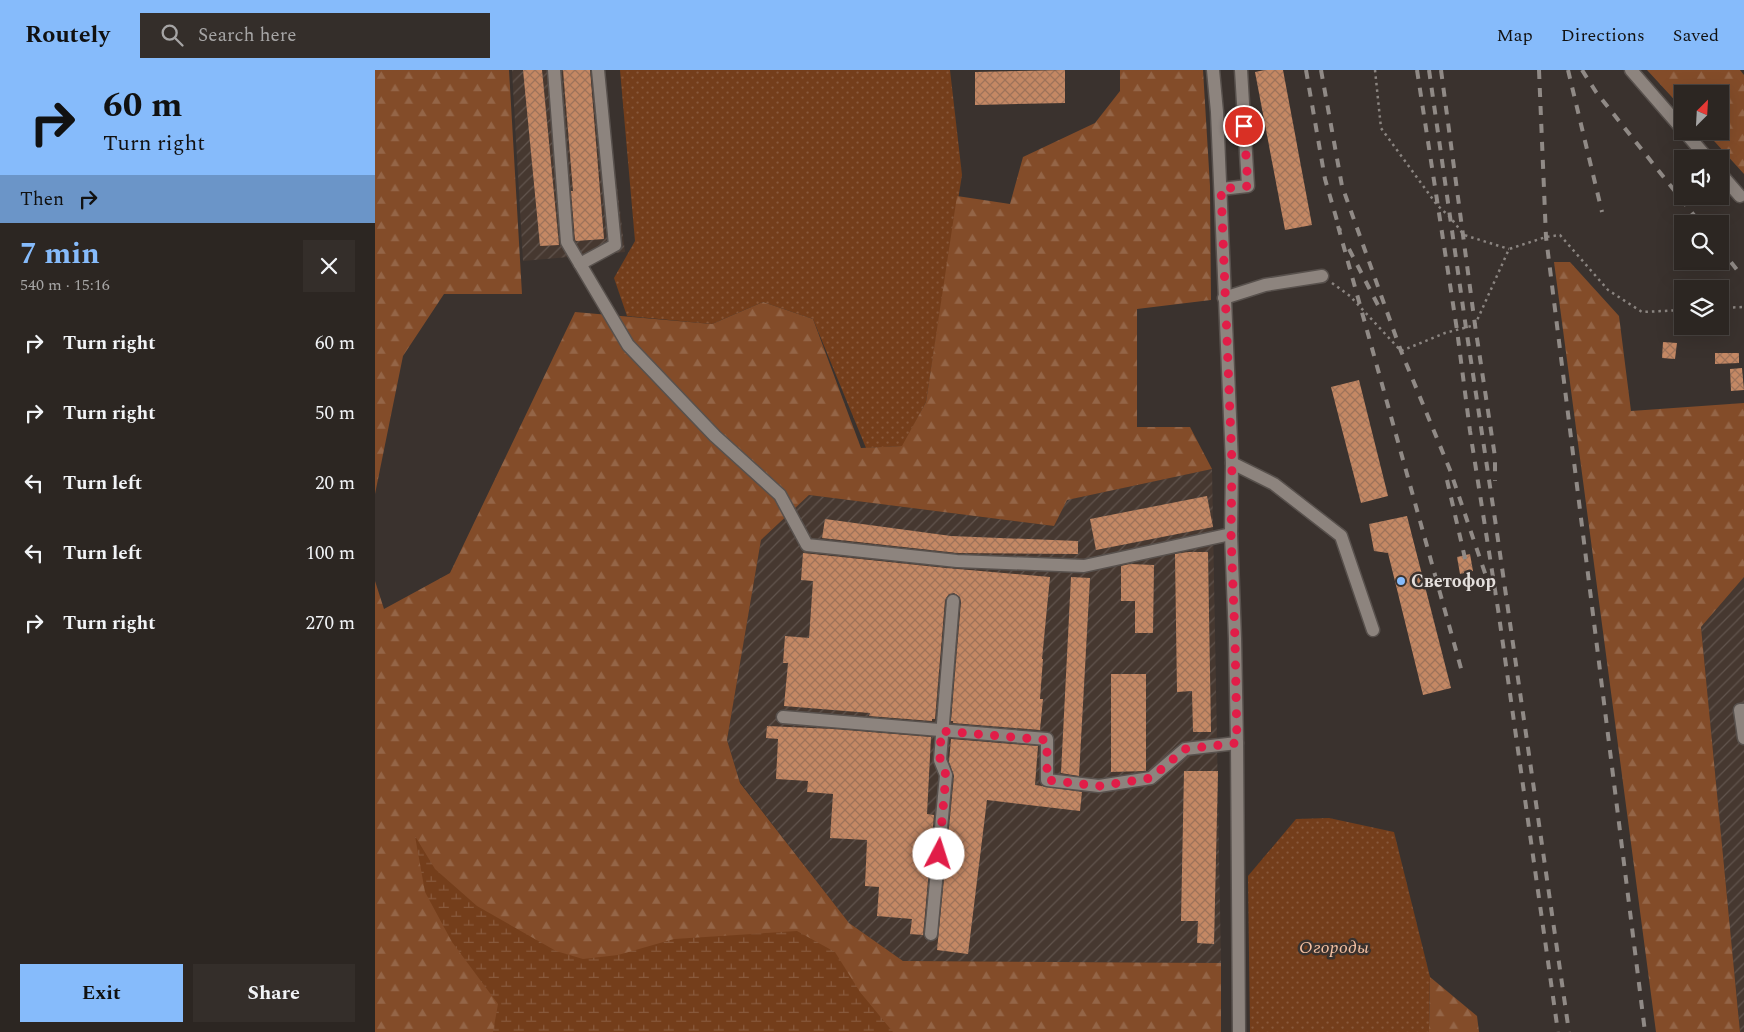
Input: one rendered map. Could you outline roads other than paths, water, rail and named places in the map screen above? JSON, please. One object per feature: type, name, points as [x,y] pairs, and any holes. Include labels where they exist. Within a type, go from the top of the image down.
[{"type":"street","points":[[554,70],[567,242],[628,345],[715,436],[781,495],[807,545],[957,561],[1084,566],[1231,534]]},
{"type":"street","points":[[580,264],[615,244],[598,70]]},
{"type":"street","points":[[1213,70],[1221,189],[1232,464],[1231,534],[1237,743],[1239,1032]]},
{"type":"street","points":[[1221,189],[1248,186],[1241,70]]},
{"type":"street","points":[[1631,70],[1674,120]]},
{"type":"street","points":[[1692,140],[1700,150]]},
{"type":"street","points":[[1729,183],[1740,196]]},
{"type":"street","points":[[1224,298],[1265,284],[1322,276]]},
{"type":"street","points":[[1232,464],[1274,484],[1341,536],[1373,630]]},
{"type":"street","points":[[931,934],[946,775],[940,760],[941,731],[953,601]]},
{"type":"street","points":[[1744,710],[1741,710],[1744,738]]},
{"type":"street","points":[[783,717],[1047,740],[1047,780],[1099,786],[1151,778],[1185,749],[1237,743]]},
{"type":"railway","points":[[1306,70],[1325,179],[1340,231]]},
{"type":"railway","points":[[1321,70],[1342,186],[1401,351],[1450,470],[1488,582]]},
{"type":"railway","points":[[1417,70],[1498,609],[1558,1032]]},
{"type":"railway","points":[[1429,70],[1569,1032]]},
{"type":"railway","points":[[1441,70],[1475,325],[1495,457],[1495,481]]},
{"type":"railway","points":[[1539,70],[1546,237],[1645,1032]]},
{"type":"railway","points":[[1568,70],[1602,212]]},
{"type":"railway","points":[[1582,70],[1596,92],[1694,215]]},
{"type":"railway","points":[[1338,226],[1462,672]]},
{"type":"railway","points":[[1349,249],[1381,311]]},
{"type":"railway","points":[[1729,260],[1741,275]]},
{"type":"railway","points":[[1447,480],[1467,567]]},
{"type":"place","name":"Светофор","points":[[1401,581]]},
{"type":"park label","name":"Огороды","points":[[1334,947]]}]
